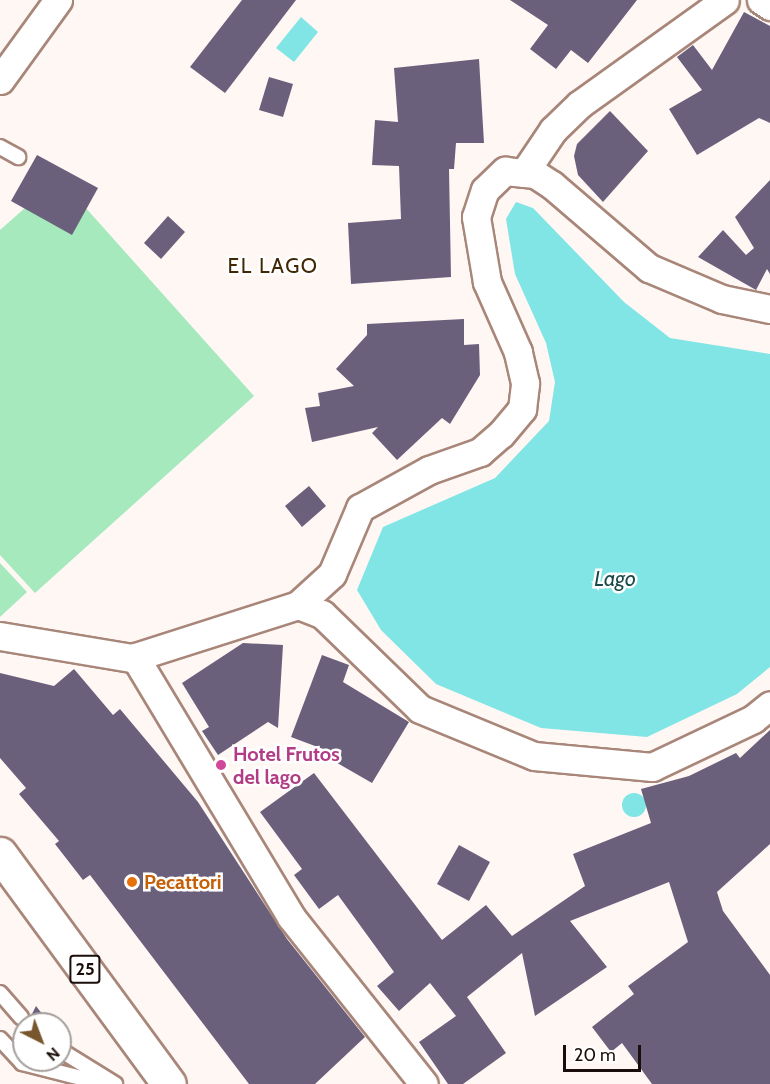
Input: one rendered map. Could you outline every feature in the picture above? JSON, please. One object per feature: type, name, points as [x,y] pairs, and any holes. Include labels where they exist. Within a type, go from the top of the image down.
[{"type":"main road","name":"25","points":[[0,854],[169,1084]]},
{"type":"street","points":[[0,80],[58,0]]},
{"type":"street","points":[[524,173],[553,130],[580,104],[725,0]]},
{"type":"street","points":[[761,0],[770,6]]},
{"type":"street","points":[[0,636],[135,657],[298,604],[332,574],[360,508],[429,470],[480,452],[522,409],[525,383],[518,352],[487,282],[476,217],[485,190],[505,171],[524,173],[552,185],[649,268],[722,299],[770,309]]},
{"type":"street","points":[[298,604],[322,614],[420,709],[534,756],[652,767],[753,719],[770,705]]},
{"type":"street","points":[[135,657],[291,917],[424,1084]]},
{"type":"lane","points":[[0,147],[18,158]]},
{"type":"lane","points":[[0,993],[17,1012]]},
{"type":"lane","points":[[0,1039],[22,1063],[105,1084]]},
{"type":"lane","points":[[72,1057],[115,1084]]},
{"type":"green space","points":[[59,178],[254,396],[35,593],[0,555],[0,230]]},
{"type":"green space","points":[[0,563],[27,592],[0,617]]},
{"type":"water","points":[[301,17],[318,32],[294,62],[276,48]]},
{"type":"water","name":"Lago","points":[[516,202],[533,208],[624,302],[670,338],[770,354],[770,667],[737,694],[647,737],[541,728],[436,684],[381,630],[357,590],[383,527],[495,478],[549,421],[555,382],[546,343],[515,274],[506,219]]},
{"type":"water","points":[[634,793],[642,797],[646,805],[642,813],[634,817],[626,813],[622,805],[626,797]]},
{"type":"building","points":[[242,0],[296,0],[225,93],[190,67]]},
{"type":"building","points":[[510,0],[637,0],[588,63],[571,50],[556,69],[530,49],[548,25]]},
{"type":"building","points":[[744,12],[770,26],[770,123],[759,118],[697,155],[669,109],[702,90],[677,57],[693,45],[712,70]]},
{"type":"building","points":[[479,59],[484,143],[456,143],[454,169],[449,169],[451,277],[351,284],[348,223],[401,219],[399,166],[372,165],[375,120],[398,122],[394,68]]},
{"type":"building","points":[[269,77],[293,84],[283,117],[259,110]]},
{"type":"building","points":[[610,111],[648,151],[603,202],[578,175],[574,156],[577,144]]},
{"type":"building","points":[[37,155],[98,188],[72,235],[11,201]]},
{"type":"building","points":[[770,180],[770,274],[767,269],[756,290],[698,257],[723,230],[746,255],[754,248],[735,217]]},
{"type":"building","points":[[168,216],[185,232],[161,259],[144,243]]},
{"type":"building","points":[[464,319],[464,345],[479,344],[480,375],[450,424],[442,418],[397,460],[372,433],[378,427],[312,442],[305,408],[320,406],[318,393],[354,386],[336,369],[367,335],[367,324]]},
{"type":"building","points":[[309,486],[326,506],[302,527],[285,506]]},
{"type":"building","points":[[243,643],[283,645],[278,728],[268,722],[218,755],[202,731],[209,727],[182,683]]},
{"type":"building","points":[[322,655],[349,665],[343,682],[409,722],[372,783],[332,760],[339,755],[291,737]]},
{"type":"building","points":[[74,669],[113,715],[120,709],[198,802],[287,939],[365,1037],[315,1084],[249,1084],[90,875],[83,880],[55,844],[59,841],[19,794],[26,788],[0,758],[0,673],[54,686]]},
{"type":"building","points":[[770,730],[770,844],[717,892],[723,911],[770,975],[770,1084],[652,1084],[622,1043],[611,1052],[592,1027],[634,994],[628,986],[688,942],[669,882],[570,921],[607,967],[535,1016],[522,953],[467,997],[506,1053],[463,1084],[448,1084],[419,1042],[456,1016],[430,983],[399,1011],[377,986],[394,972],[338,895],[319,909],[294,875],[302,869],[260,812],[314,773],[442,940],[486,905],[512,936],[585,886],[573,854],[651,823],[641,789],[689,776],[736,753],[740,758]]},
{"type":"building","points":[[459,845],[490,862],[469,901],[437,884]]},
{"type":"building","points":[[36,1006],[41,1012],[33,1012]]},
{"type":"place","name":"Hotel Frutos del lago","points":[[221,765]]},
{"type":"place","name":"Pecattori","points":[[132,882]]},
{"type":"district","name":"EL LAGO","points":[[273,266]]}]
